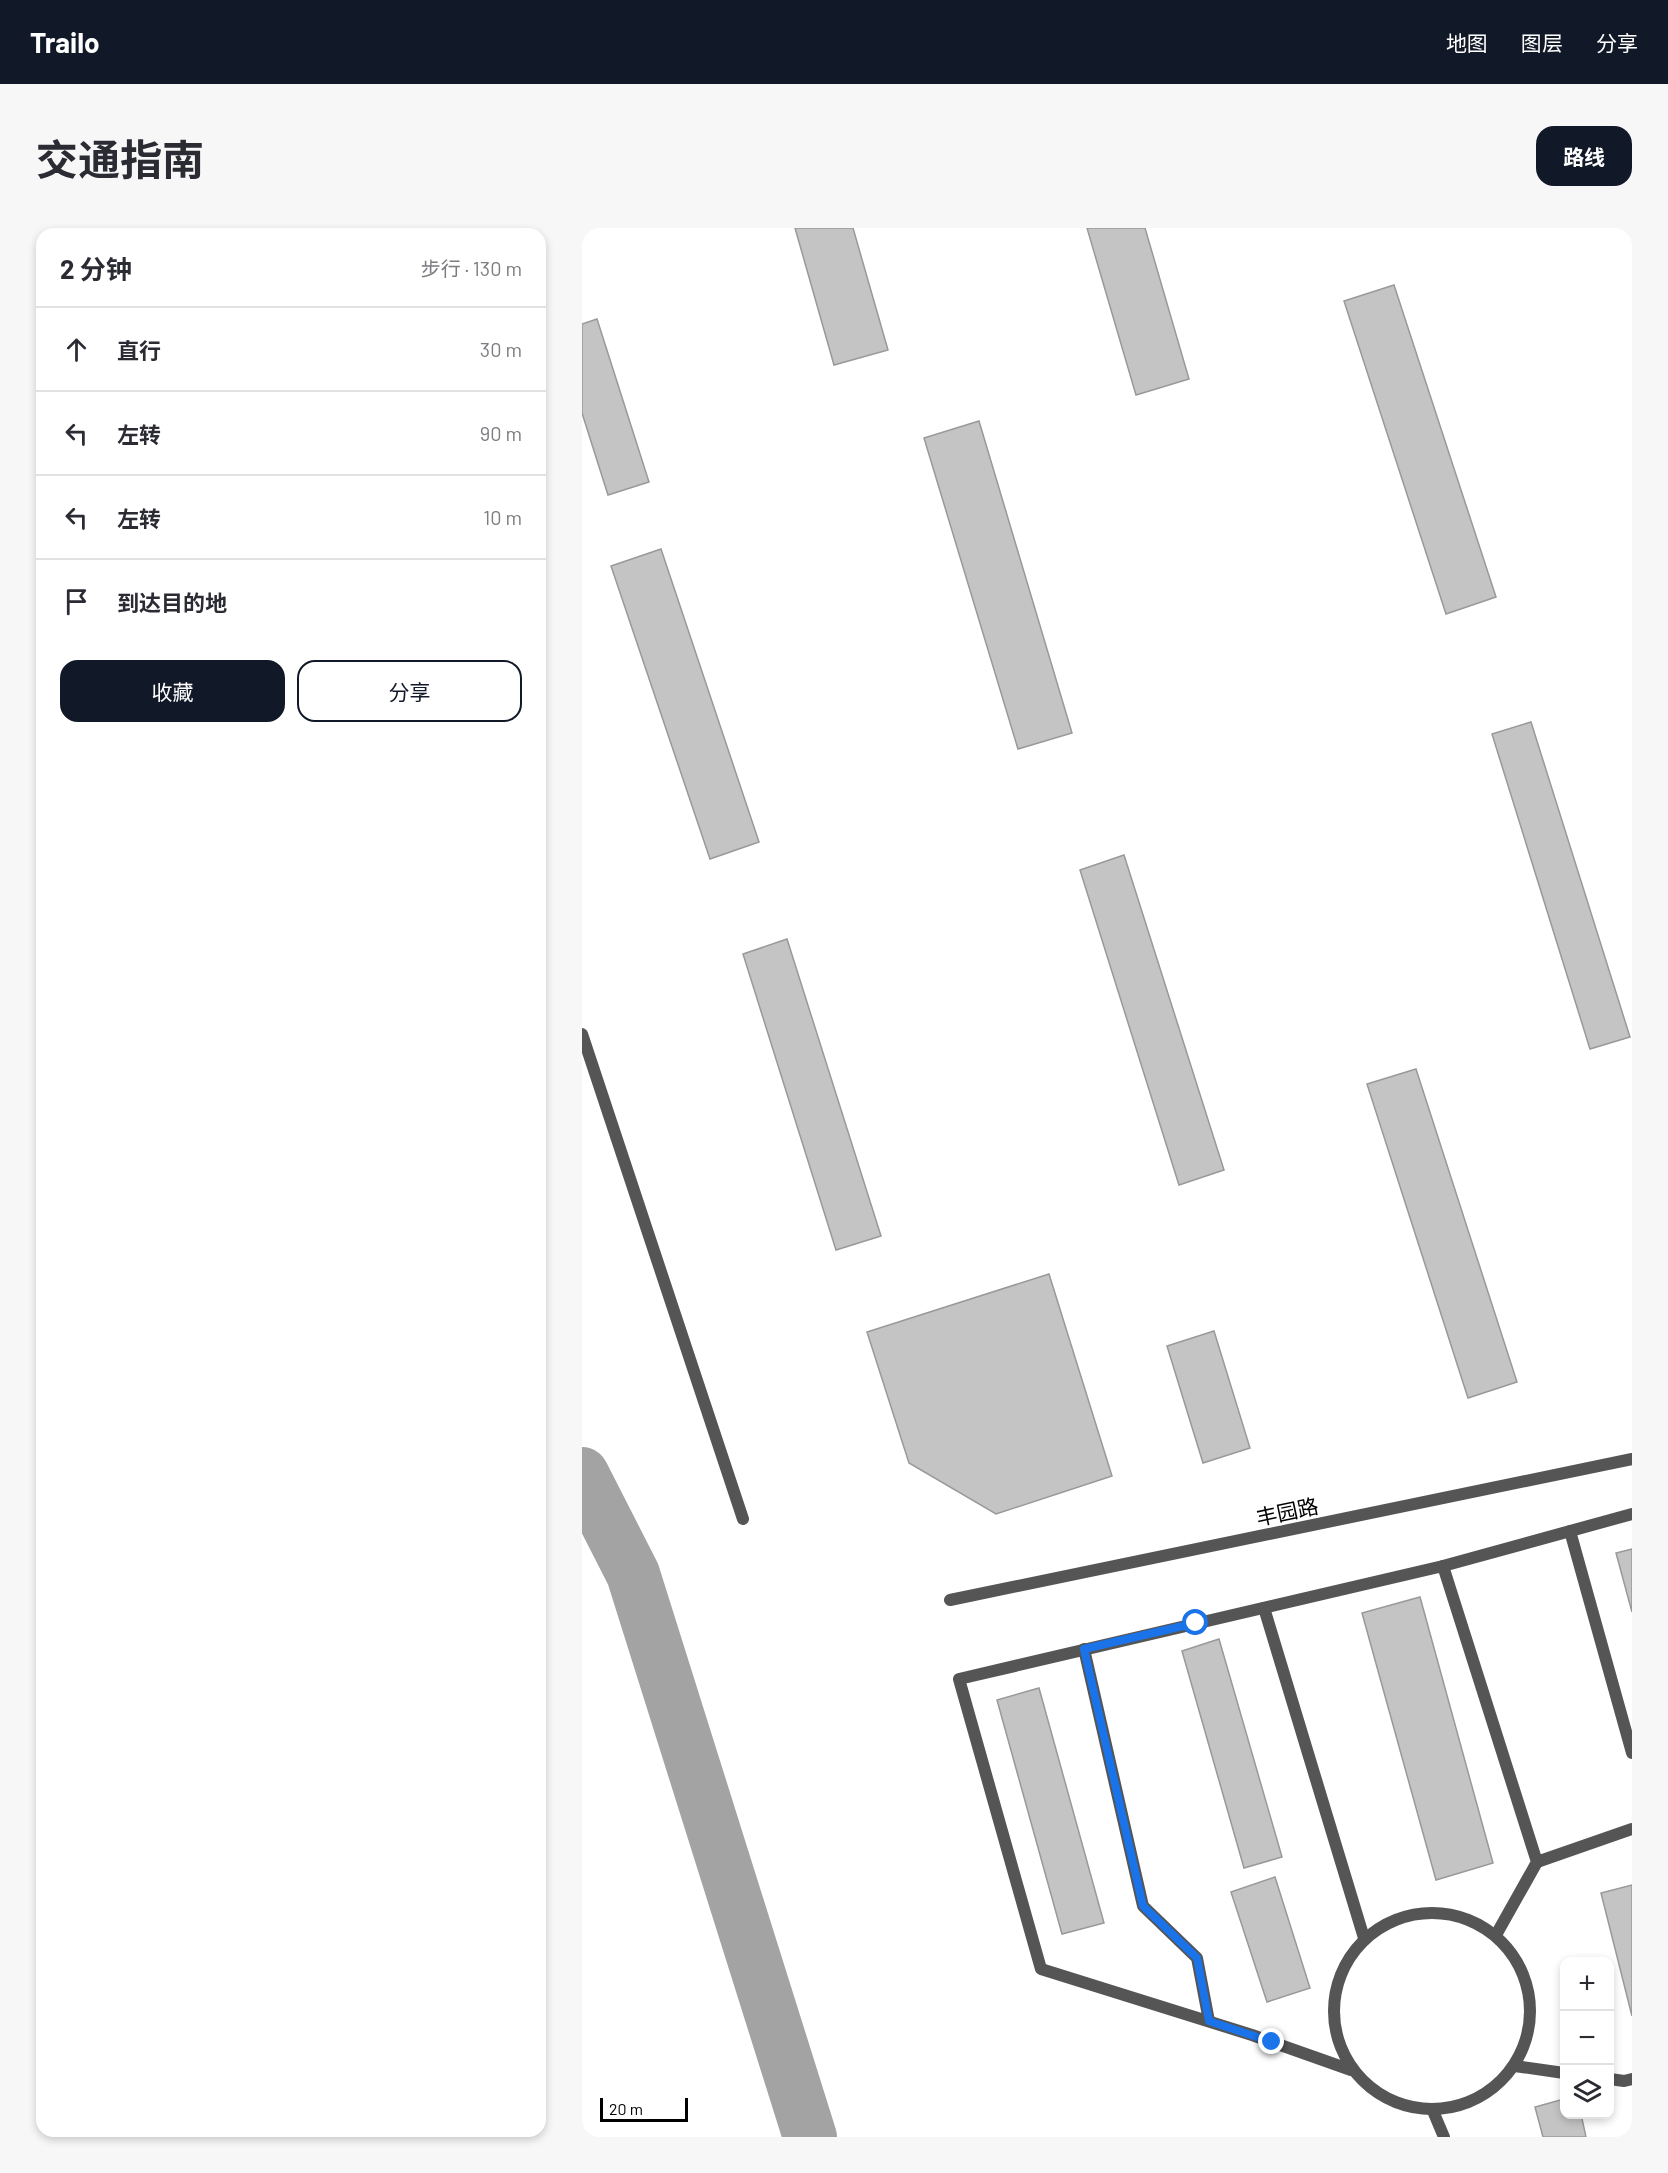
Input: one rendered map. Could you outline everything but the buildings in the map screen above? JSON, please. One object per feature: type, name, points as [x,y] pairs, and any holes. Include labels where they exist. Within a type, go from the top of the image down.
[{"type":"street","points":[[582,1034],[743,1519]]},
{"type":"street","name":"丰园路","points":[[950,1600],[1632,1459]]},
{"type":"street","points":[[1351,2070],[1333,2026],[1338,1978],[1364,1938],[1406,1915],[1429,1914],[1453,1914],[1496,1935],[1524,1974],[1531,2021],[1515,2066],[1480,2099],[1433,2111],[1387,2101],[1351,2070],[1209,2021],[1041,1969],[959,1678],[1443,1566],[1632,1514]]},
{"type":"street","points":[[1570,1531],[1632,1753]]},
{"type":"street","points":[[1443,1566],[1537,1862]]},
{"type":"street","points":[[1264,1608],[1364,1938]]},
{"type":"street","points":[[1084,1649],[1143,1906],[1197,1958],[1209,2021]]},
{"type":"street","points":[[1496,1935],[1537,1862],[1632,1829]]},
{"type":"street","points":[[1515,2066],[1560,2072]]},
{"type":"street","points":[[1614,2080],[1632,2079]]},
{"type":"street","points":[[1433,2111],[1444,2137]]},
{"type":"waterway","points":[[582,1474],[633,1574],[810,2137]]},
{"type":"route","points":[[1196,1623],[1084,1649],[1143,1906],[1197,1958],[1209,2021],[1272,2042]]}]
